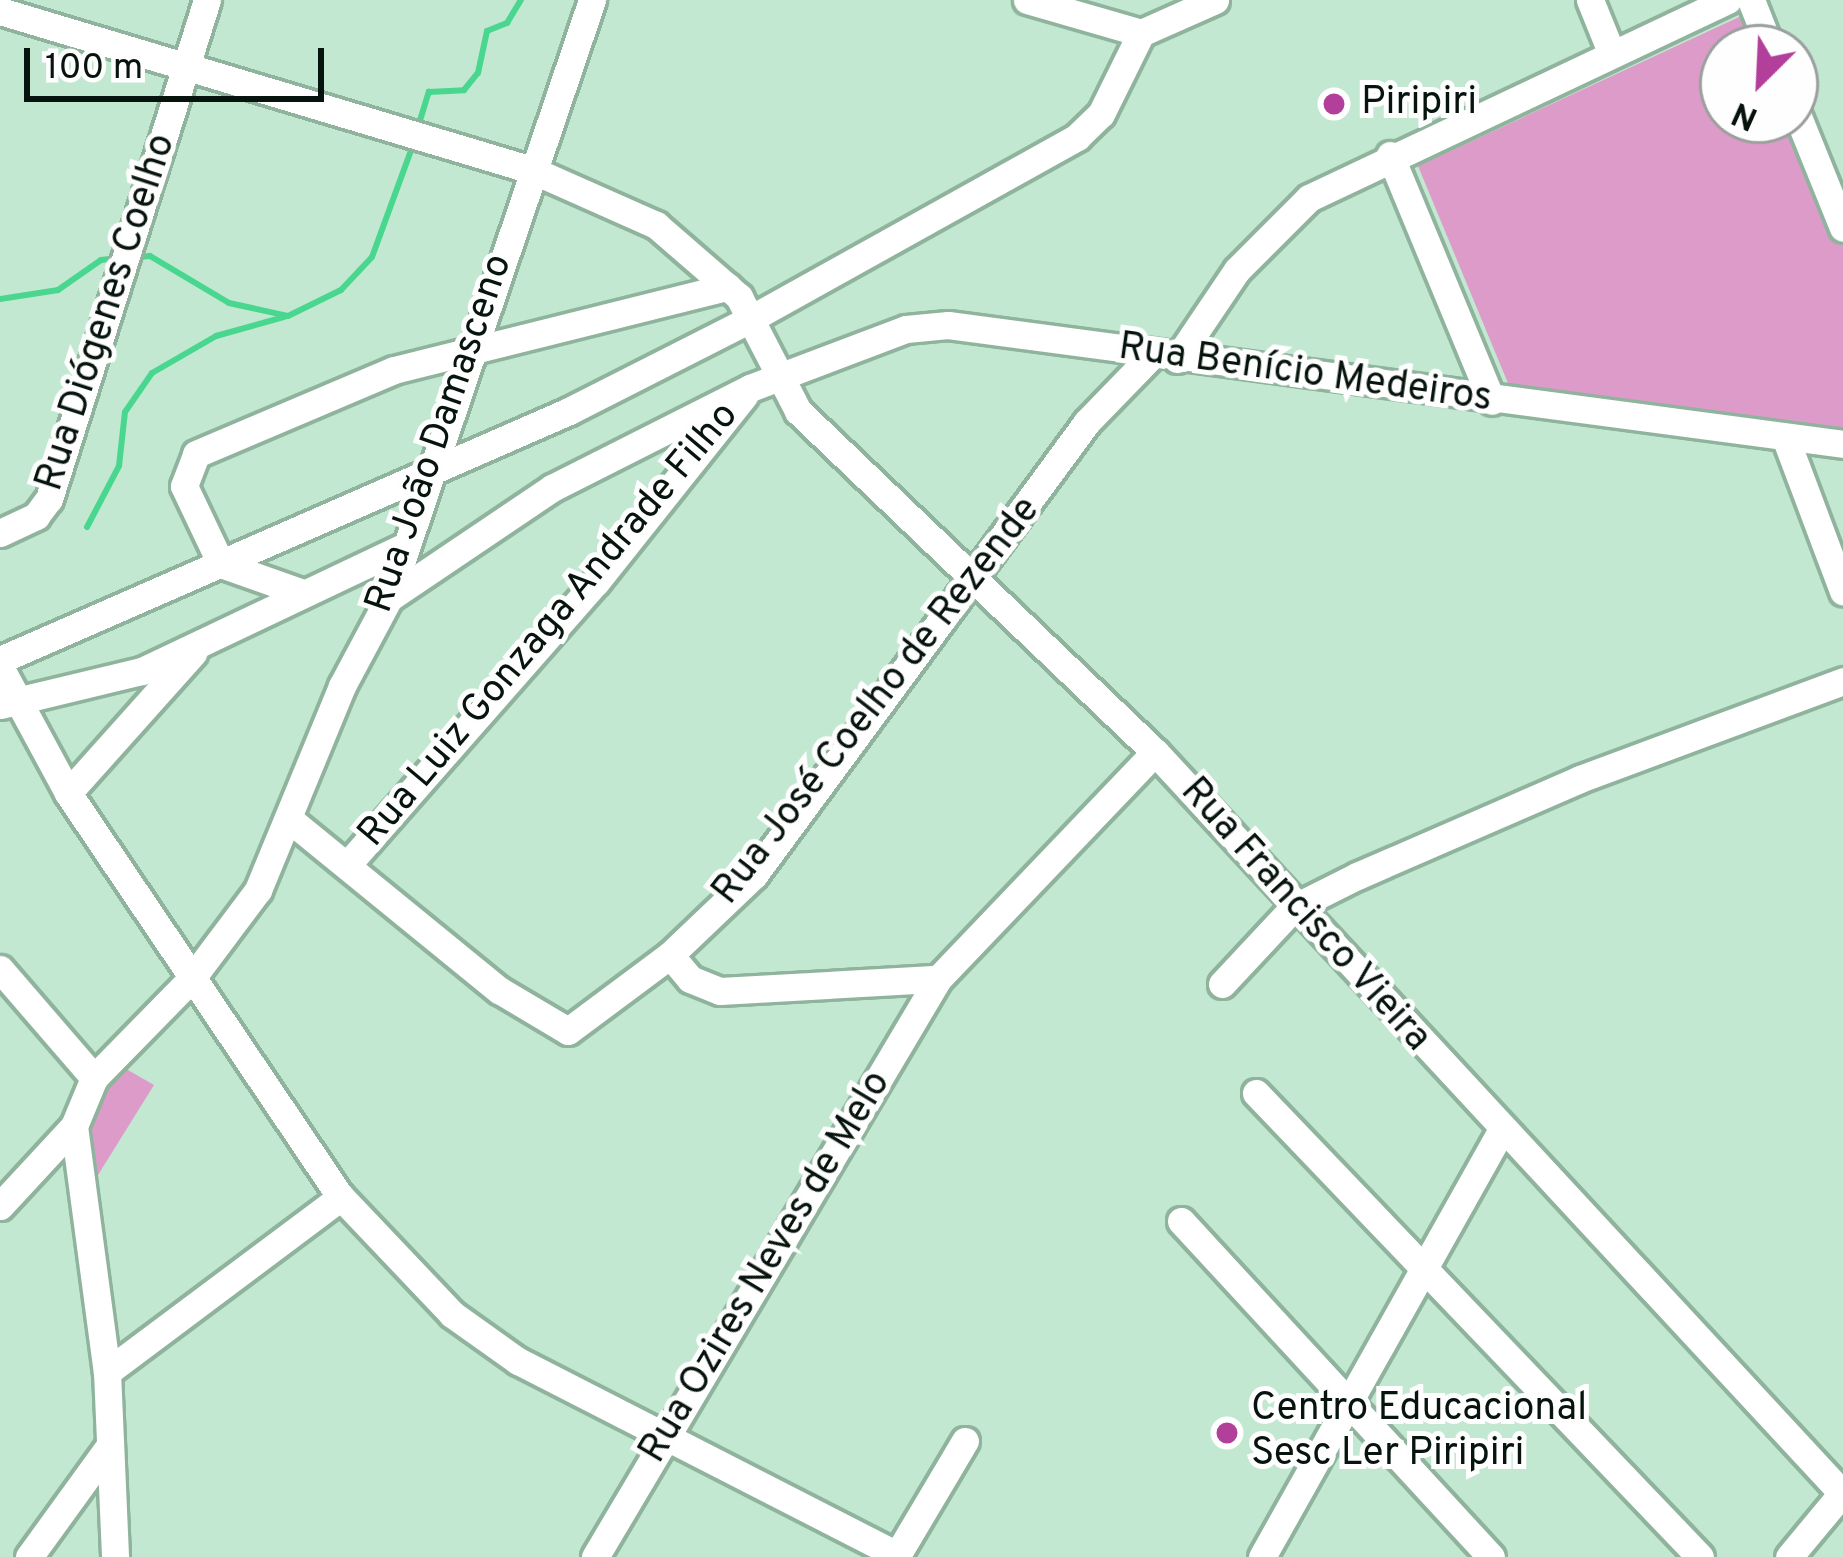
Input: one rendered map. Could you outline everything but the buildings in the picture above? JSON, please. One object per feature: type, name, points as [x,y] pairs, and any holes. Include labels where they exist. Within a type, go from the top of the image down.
[{"type":"street","name":"Rua Diógenes Coelho","points":[[0,533],[36,516],[49,499],[207,0]]},
{"type":"street","name":"Rua João Damasceno","points":[[94,1078],[243,918],[289,820],[342,686],[389,598],[592,0]]},
{"type":"street","points":[[1028,0],[1061,5],[1141,33]]},
{"type":"street","points":[[965,1441],[897,1556],[481,1337],[341,1196],[7,702],[0,663],[430,467],[568,411],[754,317],[1077,137],[1101,114],[1141,33],[1215,0]]},
{"type":"street","points":[[1590,0],[1611,52]]},
{"type":"street","name":"Rua José Coelho de Rezende","points":[[348,864],[499,990],[568,1031],[577,1019],[670,955],[754,874],[978,578],[1087,422],[1164,357],[1281,220],[1342,177],[1726,0]]},
{"type":"street","points":[[0,11],[532,170],[629,208],[728,287],[754,317]]},
{"type":"street","points":[[1809,144],[1843,228]]},
{"type":"street","points":[[1390,155],[1492,401]]},
{"type":"street","points":[[300,592],[221,564],[184,486],[196,454],[394,370],[728,287]]},
{"type":"street","name":"Rua Francisco Vieira","points":[[754,317],[764,346],[762,382],[978,578],[1155,752],[1840,1504]]},
{"type":"street","name":"Rua Benício Medeiros","points":[[389,598],[552,488],[762,382],[906,329],[948,325],[1492,401],[1843,444]]},
{"type":"street","name":"Rua Luiz Gonzaga Andrade Filho","points":[[348,864],[596,582],[762,382]]},
{"type":"street","points":[[1785,437],[1843,592]]},
{"type":"street","points":[[7,702],[142,671],[405,546]]},
{"type":"street","points":[[68,793],[202,642]]},
{"type":"street","points":[[1222,984],[1293,908],[1558,788],[1843,680]]},
{"type":"street","name":"Rua Ozires Neves de Melo","points":[[595,1557],[938,979],[1155,752]]},
{"type":"street","points":[[289,820],[348,864]]},
{"type":"street","points":[[670,955],[690,980],[719,991],[938,979]]},
{"type":"street","points":[[0,969],[94,1078],[74,1126],[0,1206]]},
{"type":"street","points":[[1256,1093],[1700,1557]]},
{"type":"street","points":[[74,1126],[107,1372],[115,1557]]},
{"type":"street","points":[[1262,1557],[1502,1130]]},
{"type":"street","points":[[107,1372],[341,1196]]},
{"type":"street","points":[[1181,1221],[1491,1557]]},
{"type":"street","points":[[29,1557],[110,1445]]},
{"type":"street","points":[[1789,1557],[1840,1504]]},
{"type":"shaded area","points":[[1752,11],[1757,24],[1724,24]]},
{"type":"shaded area","points":[[1699,36],[1699,144],[1804,144],[1843,245],[1843,428],[1510,388],[1418,166]]},
{"type":"shaded area","points":[[121,1066],[154,1085],[93,1183],[88,1110]]},
{"type":"waterway","points":[[418,127],[429,92],[464,90],[478,73],[487,31],[507,23],[521,0]]},
{"type":"waterway","points":[[137,257],[150,256],[229,303],[288,316],[341,290],[372,257],[413,145]]},
{"type":"waterway","points":[[0,299],[58,290],[101,260],[118,258]]},
{"type":"waterway","points":[[87,527],[119,466],[125,412],[152,373],[216,336],[284,317]]},
{"type":"place","name":"Piripiri","points":[[1334,104]]},
{"type":"place","name":"Centro Educacional Sesc Ler Piripiri","points":[[1227,1433]]}]
